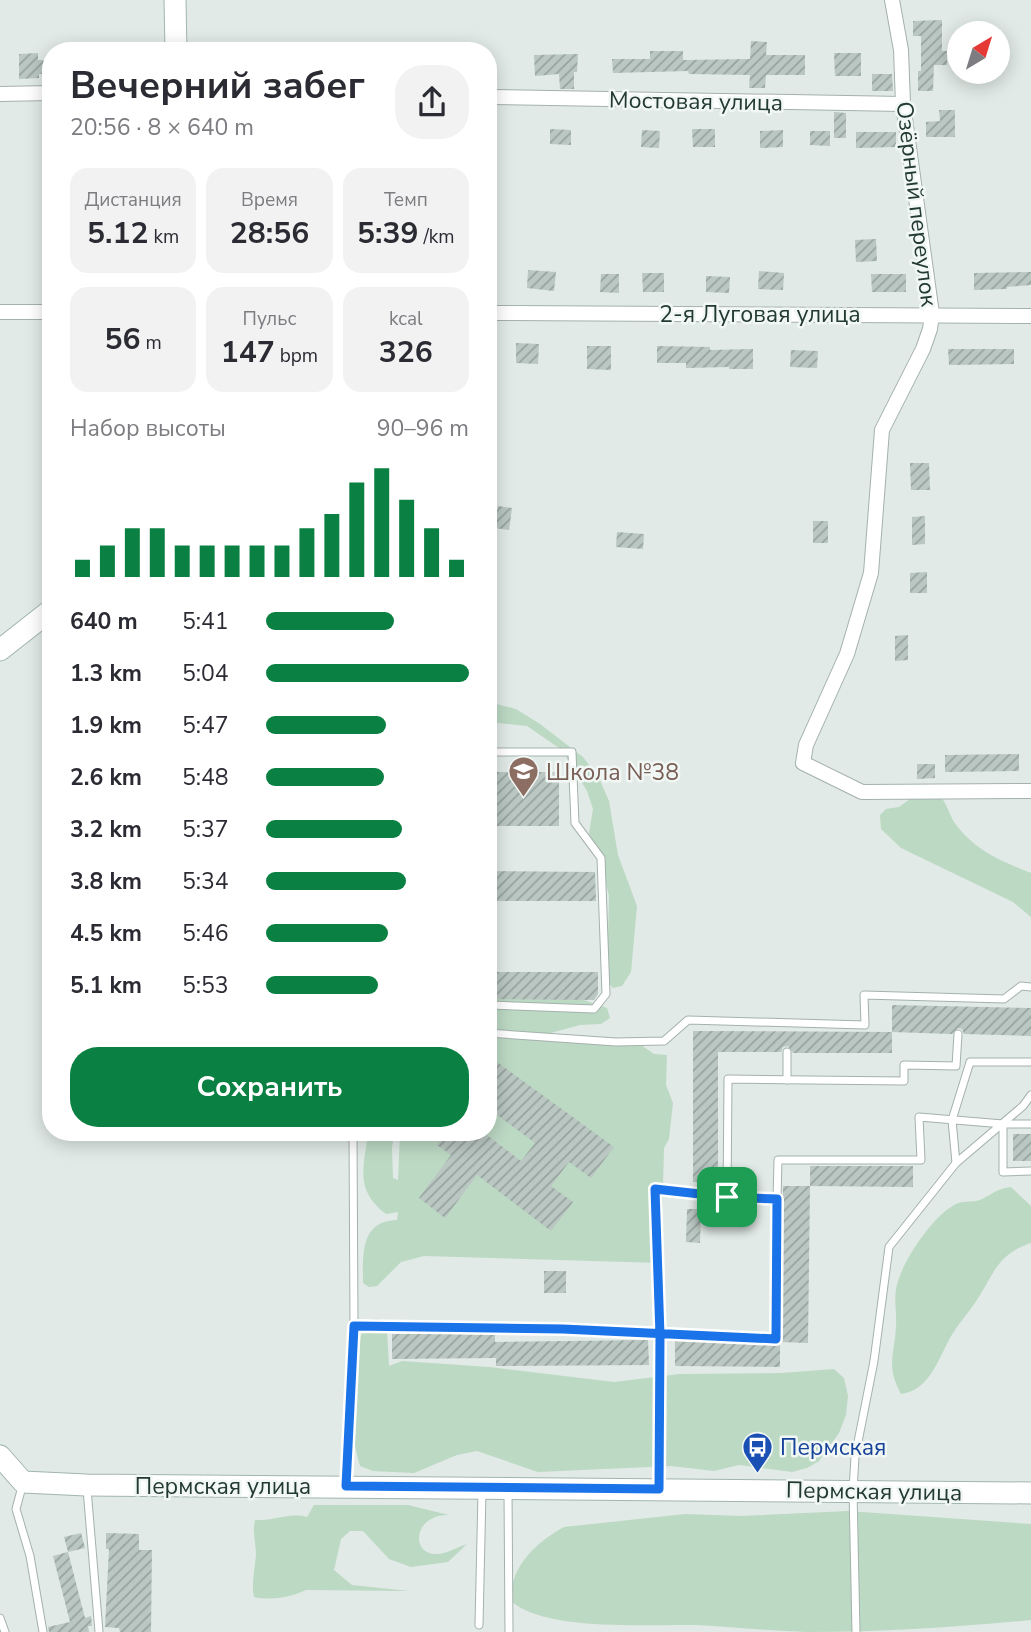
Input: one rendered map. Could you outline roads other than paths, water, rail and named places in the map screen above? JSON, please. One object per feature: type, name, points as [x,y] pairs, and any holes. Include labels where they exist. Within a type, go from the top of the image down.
[{"type":"street","points":[[175,0],[176,42]]},
{"type":"street","name":"Озёрный переулок","points":[[892,0],[901,50],[903,104],[932,314],[923,349],[882,430],[871,573],[846,654],[806,745],[803,763],[862,792],[1031,791]]},
{"type":"street","points":[[0,93],[42,93]]},
{"type":"street","name":"Мостовая улица","points":[[497,97],[903,104]]},
{"type":"street","points":[[0,312],[42,312]]},
{"type":"street","name":"2-я Луговая улица","points":[[497,313],[1031,316]]},
{"type":"street","points":[[0,650],[42,617]]},
{"type":"street","points":[[0,1457],[23,1482]]},
{"type":"street","name":"Пермская улица","points":[[23,1482],[86,1485],[1031,1493]]},
{"type":"lane","points":[[497,752],[572,752],[575,823],[601,858],[606,994],[594,1009],[497,1005]]},
{"type":"lane","points":[[497,1034],[615,1042],[664,1041],[688,1020],[786,1027],[865,1025],[864,995],[958,1002],[1004,999],[1021,986],[1031,987]]},
{"type":"lane","points":[[727,1197],[728,1079],[904,1081],[904,1065],[956,1066],[958,1034]]},
{"type":"lane","points":[[787,1052],[787,1080]]},
{"type":"lane","points":[[956,1163],[952,1119],[970,1062],[1031,1062]]},
{"type":"lane","points":[[856,1632],[853,1490],[855,1457],[874,1361],[890,1247],[956,1163],[1027,1105],[1031,1095]]},
{"type":"lane","points":[[354,1326],[563,1329],[776,1339],[778,1160],[921,1160],[919,1117],[1031,1124]]},
{"type":"lane","points":[[1003,1124],[1003,1172],[1031,1171]]},
{"type":"lane","points":[[346,1486],[354,1326],[353,1141]]},
{"type":"lane","points":[[659,1489],[660,1335],[655,1189],[777,1199]]},
{"type":"lane","points":[[23,1482],[16,1510],[30,1556],[43,1632]]},
{"type":"lane","points":[[86,1485],[99,1632]]},
{"type":"lane","points":[[479,1625],[482,1488]]},
{"type":"lane","points":[[508,1488],[509,1632]]},
{"type":"lane","points":[[0,1618],[5,1632]]},
{"type":"place","name":"Школа №38","points":[[523,799]]},
{"type":"place","name":"Пермская","points":[[757,1474]]}]
